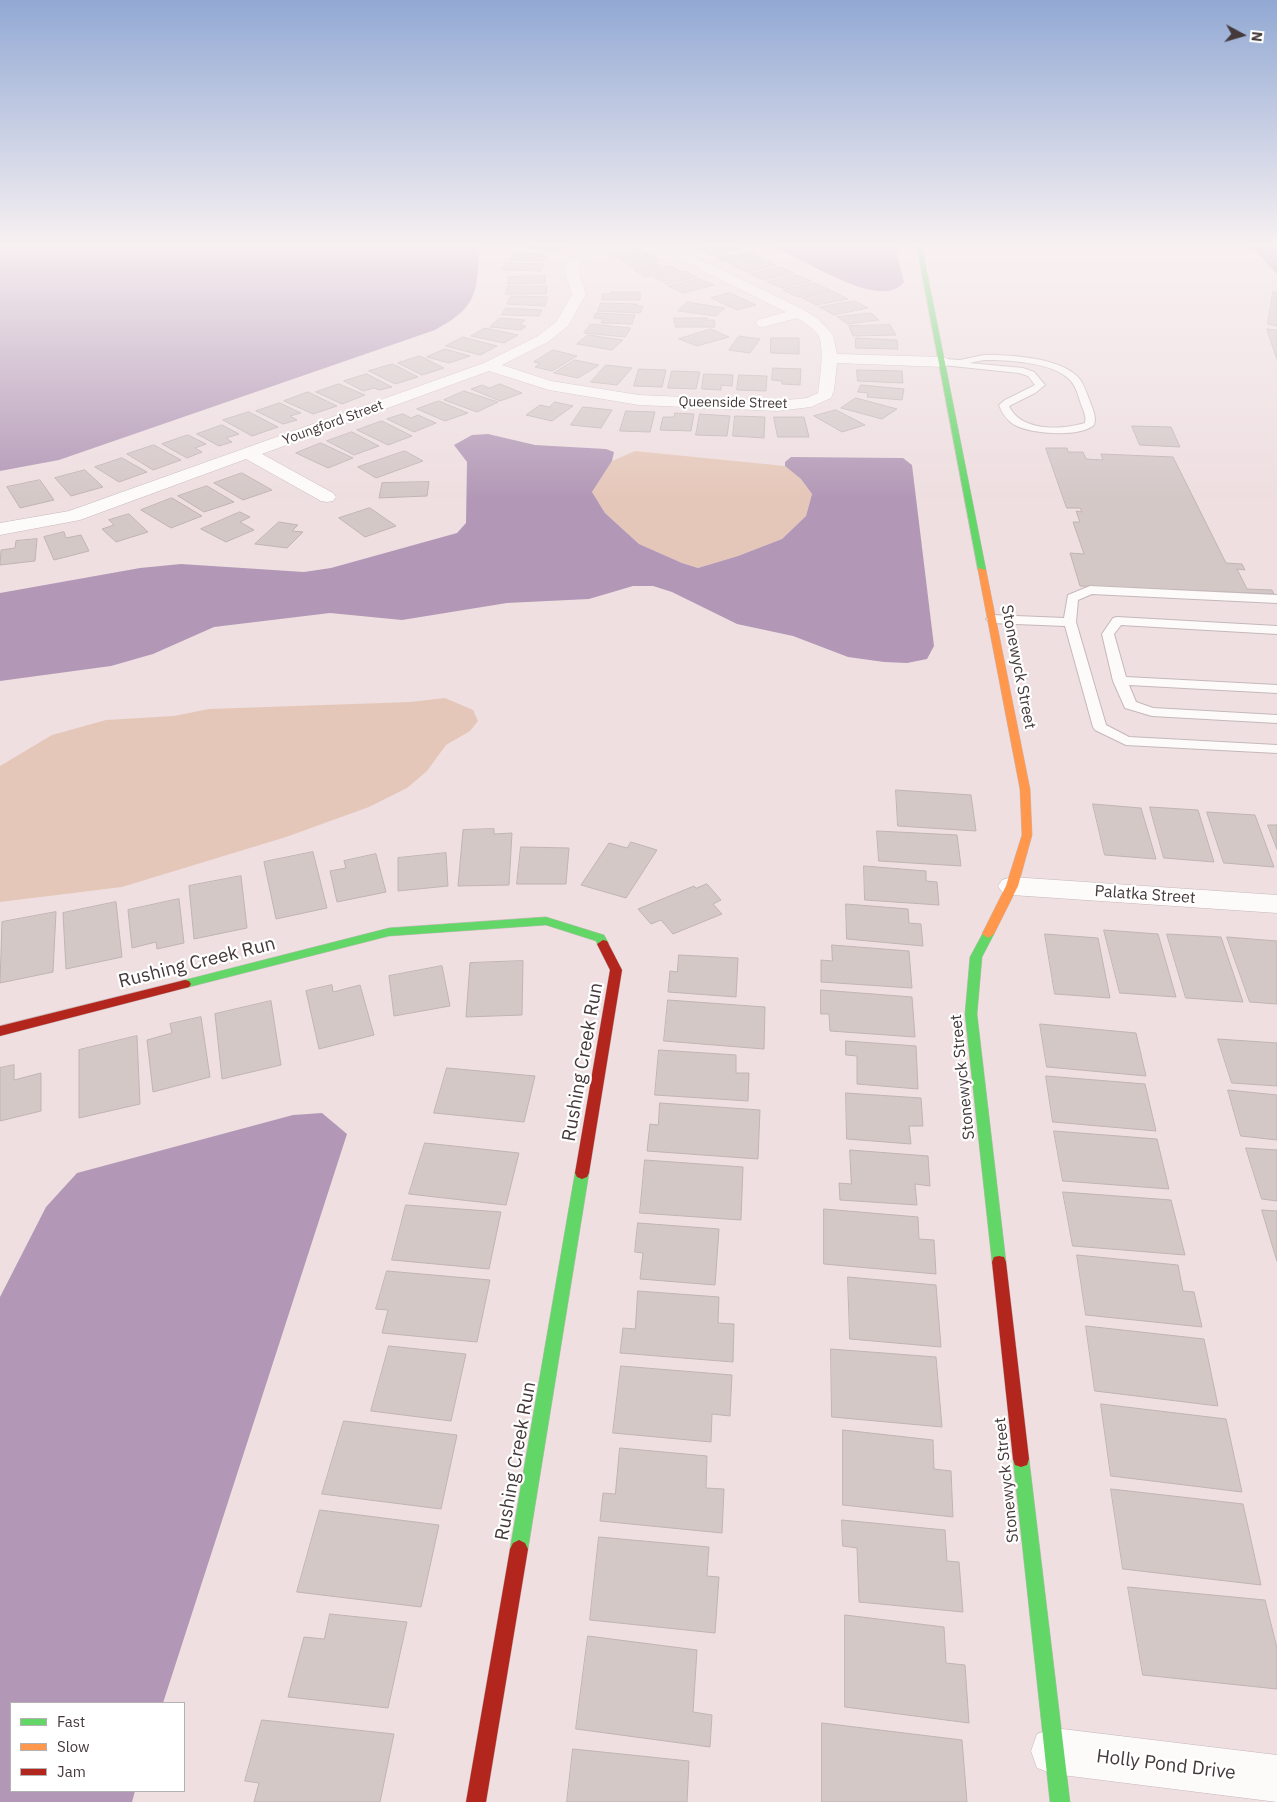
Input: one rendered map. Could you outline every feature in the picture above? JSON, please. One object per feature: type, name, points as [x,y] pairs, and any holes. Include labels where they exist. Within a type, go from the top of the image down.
[{"type":"street","name":"Youngford Street","points":[[0,529],[73,516],[249,454],[489,366],[543,339],[553,331]]},
{"type":"street","name":"Queenside Street","points":[[489,366],[549,385],[639,400],[777,406],[811,402],[825,395],[828,382],[828,339],[822,331]]},
{"type":"street","name":"Stonewyck Street","points":[[937,331],[1025,789],[1027,835],[1012,886],[976,956],[972,1014],[1060,1802]]},
{"type":"street","points":[[828,358],[943,362]]},
{"type":"street","points":[[249,454],[327,497]]},
{"type":"street","name":"Palatka Street","points":[[1012,886],[1277,904]]},
{"type":"street","name":"Rushing Creek Run","points":[[0,1031],[389,932],[546,921],[600,938],[616,970],[476,1802]]},
{"type":"street","name":"Holly Pond Drive","points":[[1054,1751],[1277,1779]]},
{"type":"lane","points":[[943,362],[961,362],[969,366],[1020,370],[1031,374],[1040,385],[1035,390],[1019,396],[1004,405],[1009,417],[1029,427],[1049,430],[1071,430],[1089,425],[1090,416],[1075,378],[1066,371],[1048,364],[1026,360],[967,358],[961,362]]},
{"type":"lane","points":[[1277,599],[1090,590],[1072,598],[1070,622],[1100,727],[1126,741],[1277,748]]},
{"type":"lane","points":[[992,619],[1070,622]]},
{"type":"lane","points":[[1277,630],[1118,621],[1108,634],[1120,681],[1130,705],[1152,712],[1277,719]]},
{"type":"lane","points":[[1120,681],[1277,689]]},
{"type":"shaded area","points":[[0,331],[432,331],[59,460],[0,471]]},
{"type":"shaded area","points":[[488,434],[535,445],[606,449],[614,452],[612,461],[592,492],[605,513],[639,544],[698,568],[738,556],[782,539],[806,516],[812,494],[801,479],[785,466],[785,462],[791,457],[903,458],[912,465],[934,646],[927,659],[907,663],[848,657],[793,636],[737,624],[672,592],[653,586],[633,586],[589,599],[507,603],[402,620],[330,613],[214,627],[153,654],[111,666],[0,681],[0,593],[140,568],[181,564],[304,572],[331,568],[457,533],[466,523],[467,462],[454,445],[472,435]]},
{"type":"shaded area","points":[[635,451],[785,466],[801,479],[812,494],[806,516],[782,539],[738,556],[698,568],[682,563],[639,544],[605,513],[592,492],[612,461]]},
{"type":"shaded area","points":[[445,698],[473,710],[478,721],[470,731],[446,745],[427,771],[407,788],[369,807],[286,837],[122,887],[0,902],[0,766],[52,735],[106,720],[174,716],[209,709],[410,702]]},
{"type":"shaded area","points":[[322,1113],[347,1134],[163,1702],[10,1702],[10,1792],[135,1792],[132,1802],[0,1802],[0,1297],[46,1207],[77,1173],[293,1115]]},
{"type":"building","points":[[480,331],[500,331],[518,335],[504,343],[471,336]]},
{"type":"building","points":[[585,331],[629,331],[625,337],[584,333]]},
{"type":"building","points":[[704,331],[716,331],[729,337],[697,346],[679,339]]},
{"type":"building","points":[[851,331],[894,331],[896,335],[853,336]]},
{"type":"building","points":[[1268,331],[1277,331],[1277,359]]},
{"type":"building","points":[[588,335],[623,340],[612,350],[577,344]]},
{"type":"building","points":[[739,336],[760,339],[750,353],[729,350]]},
{"type":"building","points":[[463,337],[497,346],[480,355],[446,346]]},
{"type":"building","points":[[771,338],[799,338],[799,354],[771,353]]},
{"type":"building","points":[[856,338],[897,340],[898,349],[856,348]]},
{"type":"building","points":[[445,349],[470,356],[449,363],[427,357]]},
{"type":"building","points":[[553,350],[577,356],[552,371],[535,367],[540,363],[534,362]]},
{"type":"building","points":[[420,356],[444,368],[422,375],[398,363]]},
{"type":"building","points":[[575,360],[599,365],[578,378],[554,373]]},
{"type":"building","points":[[393,364],[418,377],[395,384],[369,371]]},
{"type":"building","points":[[606,365],[632,368],[617,385],[591,382]]},
{"type":"building","points":[[773,368],[801,369],[800,385],[782,384],[782,381],[772,380]]},
{"type":"building","points":[[639,369],[666,370],[662,387],[634,386]]},
{"type":"building","points":[[857,370],[902,371],[903,383],[858,381]]},
{"type":"building","points":[[672,371],[700,372],[696,389],[668,388]]},
{"type":"building","points":[[367,374],[392,387],[363,391],[344,381]]},
{"type":"building","points":[[704,374],[733,375],[732,386],[721,385],[721,390],[702,389]]},
{"type":"building","points":[[739,375],[767,376],[766,391],[737,390]]},
{"type":"building","points":[[339,384],[365,395],[342,404],[316,392]]},
{"type":"building","points":[[500,384],[522,393],[500,401],[471,389],[482,385],[489,388]]},
{"type":"building","points":[[861,385],[904,389],[902,400],[867,397],[868,393],[858,392]]},
{"type":"building","points":[[464,391],[498,402],[477,412],[444,400]]},
{"type":"building","points":[[308,392],[337,406],[313,414],[284,401]]},
{"type":"building","points":[[856,398],[897,409],[882,419],[841,408]]},
{"type":"building","points":[[439,401],[468,413],[445,421],[417,409]]},
{"type":"building","points":[[555,402],[573,406],[552,421],[526,415],[540,405],[549,407]]},
{"type":"building","points":[[280,403],[301,413],[290,416],[297,420],[283,424],[256,411]]},
{"type":"building","points":[[583,407],[612,410],[601,428],[571,425]]},
{"type":"building","points":[[836,410],[865,425],[842,432],[814,416]]},
{"type":"building","points":[[626,411],[655,412],[650,432],[620,431]]},
{"type":"building","points":[[249,412],[278,427],[252,436],[223,420]]},
{"type":"building","points":[[675,413],[694,414],[691,431],[660,430],[663,417],[674,417]]},
{"type":"building","points":[[403,414],[411,418],[418,415],[436,423],[414,432],[387,419]]},
{"type":"building","points":[[700,414],[730,416],[727,436],[696,435]]},
{"type":"building","points":[[735,416],[765,417],[764,438],[733,436]]},
{"type":"building","points":[[774,417],[804,417],[809,437],[778,437]]},
{"type":"building","points":[[382,421],[412,436],[388,445],[357,430]]},
{"type":"building","points":[[222,425],[239,434],[226,438],[232,442],[219,446],[197,434]]},
{"type":"building","points":[[1132,426],[1171,427],[1180,447],[1140,445]]},
{"type":"building","points":[[352,432],[379,446],[354,455],[327,441]]},
{"type":"building","points":[[188,435],[206,444],[195,448],[202,452],[187,458],[162,444]]},
{"type":"building","points":[[321,443],[353,458],[328,468],[296,453]]},
{"type":"building","points":[[154,445],[181,460],[153,470],[127,454]]},
{"type":"building","points":[[1046,448],[1067,448],[1068,452],[1083,452],[1086,459],[1103,460],[1101,454],[1173,457],[1226,563],[1242,564],[1245,570],[1237,569],[1247,589],[1272,590],[1274,594],[1080,586],[1070,553],[1084,554],[1073,522],[1080,522],[1076,511],[1082,512],[1080,508],[1067,508]]},
{"type":"building","points":[[405,451],[423,461],[376,478],[358,467]]},
{"type":"building","points":[[122,458],[147,472],[119,482],[95,467]]},
{"type":"building","points":[[85,470],[103,487],[71,496],[55,478]]},
{"type":"building","points":[[242,473],[272,490],[243,500],[214,483]]},
{"type":"building","points":[[40,480],[54,500],[20,508],[7,487]]},
{"type":"building","points":[[429,482],[427,496],[379,498],[382,483]]},
{"type":"building","points":[[207,486],[234,502],[204,512],[178,496]]},
{"type":"building","points":[[172,498],[202,516],[171,528],[141,510]]},
{"type":"building","points":[[370,508],[396,526],[365,537],[339,518]]},
{"type":"building","points":[[240,512],[250,517],[240,522],[254,530],[226,542],[201,529]]},
{"type":"building","points":[[129,514],[148,532],[116,542],[102,529],[114,525],[109,520]]},
{"type":"building","points":[[279,522],[298,525],[292,531],[303,532],[287,548],[255,544]]},
{"type":"building","points":[[64,532],[66,538],[81,535],[89,551],[54,560],[44,537]]},
{"type":"building","points":[[37,539],[35,561],[0,565],[1,550],[15,548],[16,541]]},
{"type":"building","points":[[896,790],[971,795],[976,831],[898,826]]},
{"type":"building","points":[[1093,804],[1141,808],[1156,859],[1105,855]]},
{"type":"building","points":[[1150,807],[1198,810],[1214,862],[1164,858]]},
{"type":"building","points":[[1207,812],[1255,815],[1274,867],[1224,863]]},
{"type":"building","points":[[1268,825],[1277,825],[1277,849]]},
{"type":"building","points":[[494,829],[494,834],[512,833],[509,885],[458,886],[463,830]]},
{"type":"building","points":[[877,831],[957,835],[961,866],[879,861]]},
{"type":"building","points":[[631,842],[657,850],[626,898],[581,885],[609,843],[627,848]]},
{"type":"building","points":[[521,847],[569,848],[566,884],[517,884]]},
{"type":"building","points":[[313,852],[327,908],[276,919],[264,862]]},
{"type":"building","points":[[446,853],[448,886],[398,891],[398,858]]},
{"type":"building","points":[[376,854],[386,892],[337,902],[330,871],[346,868],[344,861]]},
{"type":"building","points":[[864,866],[926,871],[926,881],[937,882],[939,905],[865,900]]},
{"type":"building","points":[[241,876],[247,928],[194,939],[189,886]]},
{"type":"building","points":[[707,884],[721,900],[713,904],[722,914],[673,934],[661,920],[651,924],[638,909],[694,886],[696,888]]},
{"type":"building","points":[[179,899],[184,943],[157,949],[156,942],[132,948],[128,910]]},
{"type":"building","points":[[116,902],[122,957],[66,969],[63,913]]},
{"type":"building","points":[[846,904],[908,909],[909,923],[921,924],[923,946],[847,939]]},
{"type":"building","points":[[56,912],[53,972],[0,983],[2,922]]},
{"type":"building","points":[[1104,930],[1158,934],[1176,997],[1120,993]]},
{"type":"building","points":[[1045,934],[1098,938],[1110,998],[1055,994]]},
{"type":"building","points":[[1167,934],[1221,937],[1243,1002],[1186,998]]},
{"type":"building","points":[[1227,937],[1277,941],[1277,1004],[1250,1002]]},
{"type":"building","points":[[832,945],[909,951],[912,988],[821,982],[821,960],[832,961]]},
{"type":"building","points":[[679,955],[738,958],[736,997],[668,992],[670,971],[677,972]]},
{"type":"building","points":[[523,961],[522,1015],[466,1017],[470,963]]},
{"type":"building","points":[[442,966],[450,1006],[394,1016],[389,976]]},
{"type":"building","points":[[332,985],[333,992],[360,985],[374,1035],[319,1049],[306,991]]},
{"type":"building","points":[[821,990],[912,997],[915,1037],[830,1031],[829,1014],[821,1014]]},
{"type":"building","points":[[668,1000],[765,1007],[764,1049],[664,1041]]},
{"type":"building","points":[[271,1001],[281,1065],[222,1079],[215,1014]]},
{"type":"building","points":[[201,1017],[210,1077],[153,1092],[147,1040],[172,1033],[170,1024]]},
{"type":"building","points":[[1040,1024],[1136,1033],[1146,1076],[1047,1067]]},
{"type":"building","points":[[137,1036],[140,1104],[79,1118],[79,1050]]},
{"type":"building","points":[[1218,1039],[1277,1043],[1277,1086],[1232,1083]]},
{"type":"building","points":[[846,1041],[916,1046],[918,1089],[857,1084],[857,1056],[846,1055]]},
{"type":"building","points":[[659,1050],[736,1055],[736,1073],[749,1073],[748,1101],[655,1095]]},
{"type":"building","points":[[14,1065],[14,1080],[41,1073],[41,1111],[0,1121],[0,1068]]},
{"type":"building","points":[[447,1068],[535,1076],[524,1122],[434,1113]]},
{"type":"building","points":[[1046,1076],[1145,1084],[1156,1131],[1053,1122]]},
{"type":"building","points":[[1228,1090],[1277,1095],[1277,1140],[1241,1136]]},
{"type":"building","points":[[846,1093],[921,1098],[923,1126],[909,1126],[911,1144],[847,1139]]},
{"type":"building","points":[[660,1103],[760,1110],[758,1159],[647,1151],[650,1124],[658,1125]]},
{"type":"building","points":[[1054,1131],[1157,1139],[1169,1189],[1063,1181]]},
{"type":"building","points":[[425,1143],[519,1153],[506,1205],[409,1194]]},
{"type":"building","points":[[1246,1148],[1277,1150],[1277,1201],[1262,1199]]},
{"type":"building","points":[[850,1150],[928,1156],[930,1186],[915,1184],[917,1205],[840,1200],[839,1183],[851,1184]]},
{"type":"building","points":[[645,1160],[743,1167],[741,1220],[640,1213]]},
{"type":"building","points":[[1063,1192],[1171,1200],[1185,1255],[1073,1246]]},
{"type":"building","points":[[406,1205],[501,1212],[489,1269],[392,1260]]},
{"type":"building","points":[[824,1209],[918,1217],[919,1239],[934,1240],[936,1274],[824,1264]]},
{"type":"building","points":[[1262,1210],[1277,1211],[1277,1261]]},
{"type":"building","points":[[638,1223],[719,1229],[715,1285],[640,1279],[643,1253],[635,1252]]},
{"type":"building","points":[[1077,1255],[1178,1265],[1183,1291],[1194,1292],[1202,1327],[1086,1315]]},
{"type":"building","points":[[387,1271],[490,1280],[477,1342],[382,1333],[388,1310],[376,1309]]},
{"type":"building","points":[[848,1277],[936,1285],[941,1347],[850,1339]]},
{"type":"building","points":[[638,1291],[719,1297],[718,1323],[734,1324],[733,1362],[620,1353],[623,1328],[635,1329]]},
{"type":"building","points":[[1086,1326],[1204,1339],[1218,1406],[1095,1391]]},
{"type":"building","points":[[389,1346],[466,1354],[451,1421],[371,1411]]},
{"type":"building","points":[[831,1349],[936,1357],[942,1427],[832,1417]]},
{"type":"building","points":[[621,1366],[732,1375],[730,1416],[712,1414],[711,1442],[613,1433]]},
{"type":"building","points":[[1101,1404],[1226,1419],[1242,1492],[1111,1476]]},
{"type":"building","points":[[344,1421],[457,1435],[441,1509],[322,1494]]},
{"type":"building","points":[[843,1430],[933,1440],[934,1469],[951,1471],[953,1517],[843,1505]]},
{"type":"building","points":[[620,1448],[707,1456],[706,1488],[724,1489],[722,1533],[600,1521],[603,1493],[615,1494]]},
{"type":"building","points":[[1111,1489],[1243,1504],[1261,1585],[1123,1569]]},
{"type":"building","points":[[320,1510],[439,1525],[421,1607],[297,1592]]},
{"type":"building","points":[[842,1520],[945,1530],[947,1561],[959,1562],[963,1612],[859,1602],[857,1548],[843,1546]]},
{"type":"building","points":[[599,1537],[709,1547],[707,1576],[719,1577],[715,1633],[590,1620]]},
{"type":"building","points":[[1128,1587],[1265,1600],[1277,1648],[1277,1689],[1143,1675]]},
{"type":"building","points":[[330,1614],[407,1622],[388,1708],[288,1697],[304,1637],[324,1639]]},
{"type":"building","points":[[845,1615],[944,1627],[946,1663],[965,1665],[969,1723],[845,1707]]},
{"type":"building","points":[[588,1636],[697,1650],[693,1712],[712,1715],[710,1747],[576,1729]]},
{"type":"building","points":[[262,1720],[394,1734],[380,1802],[254,1802],[259,1783],[245,1781]]},
{"type":"building","points":[[822,1723],[962,1740],[967,1802],[822,1802]]},
{"type":"building","points":[[573,1749],[689,1761],[687,1802],[567,1802]]},
{"type":"traffic: fast","points":[[935,331],[982,570]]},
{"type":"traffic: fast","points":[[185,984],[389,932],[546,921],[600,938],[603,944]]},
{"type":"traffic: fast","points":[[988,934],[976,957],[971,1014],[999,1262]]},
{"type":"traffic: fast","points":[[519,1549],[582,1173]]},
{"type":"traffic: fast","points":[[1021,1459],[1060,1802]]},
{"type":"traffic: slow","points":[[982,570],[1025,789],[1027,835],[1012,886],[988,934]]},
{"type":"traffic: jam","points":[[582,1173],[616,970],[603,944]]},
{"type":"traffic: jam","points":[[0,1031],[185,984]]},
{"type":"traffic: jam","points":[[999,1262],[1021,1459]]},
{"type":"traffic: jam","points":[[476,1802],[519,1549]]}]
